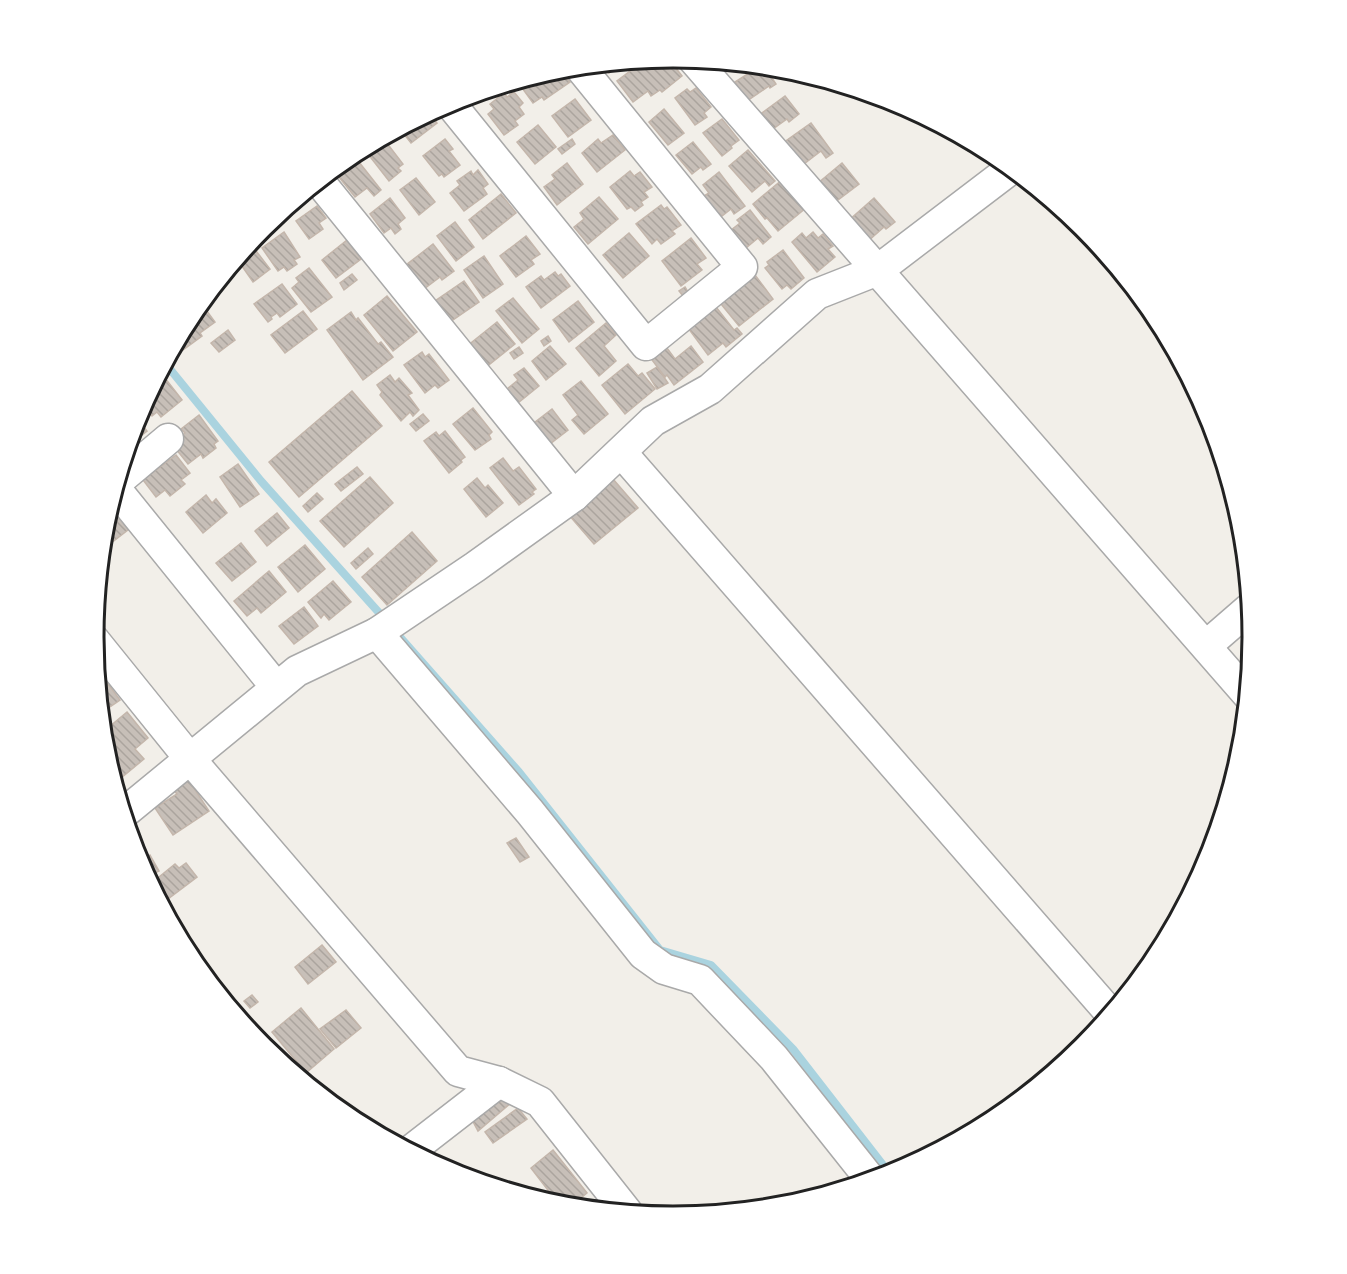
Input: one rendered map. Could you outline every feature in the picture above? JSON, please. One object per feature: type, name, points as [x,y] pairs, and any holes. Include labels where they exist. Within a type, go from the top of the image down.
[{"type":"street","points":[[702,69],[1241,687]]},
{"type":"street","points":[[456,111],[646,345],[742,267],[586,74]]},
{"type":"street","points":[[130,808],[297,670],[377,633],[574,496],[653,421],[710,389],[817,294],[878,270],[1005,174]]},
{"type":"street","points":[[324,188],[574,496]]},
{"type":"street","points":[[128,472],[168,439]]},
{"type":"street","points":[[621,452],[1106,1008]]},
{"type":"street","points":[[122,495],[276,687]]},
{"type":"street","points":[[1206,646],[1242,614]]},
{"type":"street","points":[[377,633],[530,812],[643,954],[664,969],[700,980],[774,1058],[866,1173]]},
{"type":"street","points":[[104,653],[190,759],[458,1071],[499,1082],[540,1102],[620,1204]]},
{"type":"street","points":[[417,1145],[499,1082]]},
{"type":"building","points":[[676,68],[682,76],[662,92],[660,90],[651,96],[648,91],[633,102],[617,81],[636,69]]},
{"type":"building","points":[[750,72],[770,76],[776,84],[770,88],[769,86],[747,101],[735,82]]},
{"type":"building","points":[[567,77],[570,82],[544,100],[542,97],[533,103],[522,88]]},
{"type":"building","points":[[696,88],[711,107],[704,113],[707,117],[695,125],[675,98],[687,89],[690,92]]},
{"type":"building","points":[[514,92],[523,103],[519,107],[524,114],[515,121],[518,125],[504,135],[488,114],[494,109],[490,104],[502,94],[507,97]]},
{"type":"building","points":[[785,96],[799,114],[789,122],[787,119],[773,129],[762,113]]},
{"type":"building","points":[[575,99],[591,120],[568,137],[552,116]]},
{"type":"building","points":[[664,109],[684,133],[668,145],[649,122]]},
{"type":"building","points":[[722,119],[739,140],[722,156],[703,133]]},
{"type":"building","points":[[435,120],[437,123],[411,143],[405,135]]},
{"type":"building","points":[[811,123],[833,153],[826,158],[821,151],[800,167],[783,143]]},
{"type":"building","points":[[538,125],[556,147],[535,164],[517,142]]},
{"type":"building","points":[[613,135],[625,150],[597,172],[582,153],[598,139],[601,143]]},
{"type":"building","points":[[445,139],[453,149],[449,151],[460,165],[444,177],[442,174],[439,176],[423,156]]},
{"type":"building","points":[[572,139],[575,144],[562,154],[558,149]]},
{"type":"building","points":[[693,142],[711,164],[703,170],[701,167],[692,174],[676,155]]},
{"type":"building","points":[[388,145],[403,164],[398,168],[401,171],[389,181],[369,156]]},
{"type":"building","points":[[748,150],[775,181],[769,186],[765,181],[752,192],[729,166]]},
{"type":"building","points":[[359,162],[381,190],[374,196],[367,188],[355,197],[339,177]]},
{"type":"building","points":[[567,163],[583,184],[557,205],[544,187],[555,179],[552,175]]},
{"type":"building","points":[[842,163],[859,184],[834,203],[818,183]]},
{"type":"building","points":[[478,170],[488,184],[483,188],[487,194],[464,211],[450,193],[460,185],[457,181],[471,171],[473,175]]},
{"type":"building","points":[[630,171],[634,176],[640,172],[652,187],[644,192],[648,197],[635,211],[631,207],[627,209],[610,187]]},
{"type":"building","points":[[719,172],[745,206],[734,214],[731,209],[722,216],[719,213],[713,217],[699,199],[709,193],[703,185]]},
{"type":"building","points":[[416,178],[435,202],[419,215],[400,190]]},
{"type":"building","points":[[783,179],[806,208],[778,231],[753,204]]},
{"type":"building","points":[[501,194],[516,213],[483,239],[469,220]]},
{"type":"building","points":[[599,197],[618,219],[588,244],[574,227],[584,219],[580,213]]},
{"type":"building","points":[[390,198],[405,218],[398,224],[401,229],[395,234],[391,228],[384,233],[370,214]]},
{"type":"building","points":[[874,198],[895,222],[886,229],[884,227],[867,242],[848,221]]},
{"type":"building","points":[[661,205],[664,209],[667,207],[681,225],[672,231],[675,234],[661,244],[657,239],[652,244],[636,224]]},
{"type":"building","points":[[317,206],[326,218],[319,223],[323,229],[309,239],[296,221]]},
{"type":"building","points":[[750,210],[771,237],[763,244],[758,238],[746,248],[731,230],[740,223],[737,220]]},
{"type":"building","points":[[455,222],[474,247],[456,261],[437,236]]},
{"type":"building","points":[[284,232],[300,257],[294,260],[297,264],[287,271],[284,267],[278,271],[262,248]]},
{"type":"building","points":[[813,232],[818,238],[823,234],[833,246],[828,249],[835,257],[817,272],[792,242],[802,233],[806,238]]},
{"type":"building","points":[[629,233],[649,256],[623,278],[603,255]]},
{"type":"building","points":[[526,236],[540,254],[531,260],[534,264],[516,277],[500,256]]},
{"type":"building","points":[[691,238],[706,258],[697,264],[702,270],[681,286],[662,261]]},
{"type":"building","points":[[347,240],[361,259],[336,278],[322,260]]},
{"type":"building","points":[[433,244],[454,271],[442,280],[440,277],[424,289],[406,265]]},
{"type":"building","points":[[256,250],[270,269],[253,282],[242,266]]},
{"type":"building","points":[[783,250],[804,278],[791,289],[787,285],[782,289],[765,268],[769,265],[767,262]]},
{"type":"building","points":[[484,256],[503,284],[483,298],[464,270]]},
{"type":"building","points":[[309,268],[332,297],[311,312],[292,288],[299,282],[296,278]]},
{"type":"building","points":[[752,271],[773,299],[739,326],[717,299]]},
{"type":"building","points":[[555,272],[558,276],[561,274],[570,286],[541,308],[526,287],[541,276],[544,280]]},
{"type":"building","points":[[352,274],[357,280],[344,290],[340,283]]},
{"type":"building","points":[[464,281],[479,302],[450,322],[435,301]]},
{"type":"building","points":[[282,284],[297,304],[280,317],[277,313],[268,322],[254,304]]},
{"type":"building","points":[[685,287],[688,292],[683,296],[679,291]]},
{"type":"building","points":[[387,296],[417,332],[393,351],[364,315]]},
{"type":"building","points":[[513,298],[539,329],[522,343],[496,311]]},
{"type":"building","points":[[578,301],[594,322],[569,342],[553,320]]},
{"type":"building","points":[[716,307],[734,330],[737,328],[742,334],[726,347],[723,343],[708,355],[688,328]]},
{"type":"building","points":[[207,311],[215,322],[200,333],[202,336],[183,350]]},
{"type":"building","points":[[303,311],[317,329],[285,353],[271,335]]},
{"type":"building","points":[[351,312],[378,344],[381,342],[393,357],[363,380],[327,330]]},
{"type":"building","points":[[497,322],[515,344],[485,368],[467,346]]},
{"type":"building","points":[[606,323],[616,335],[604,346],[616,361],[599,376],[576,348]]},
{"type":"building","points":[[228,330],[235,340],[219,352],[211,343]]},
{"type":"building","points":[[548,336],[551,341],[544,346],[541,341]]},
{"type":"building","points":[[550,346],[566,364],[546,380],[532,361]]},
{"type":"building","points":[[691,346],[703,362],[674,385],[652,360],[667,348],[675,359]]},
{"type":"building","points":[[519,347],[523,353],[514,359],[510,353]]},
{"type":"building","points":[[422,352],[425,357],[429,354],[449,380],[438,388],[435,385],[425,393],[404,365]]},
{"type":"building","points":[[628,364],[638,376],[642,373],[655,389],[625,414],[602,385]]},
{"type":"building","points":[[657,367],[668,383],[657,389],[647,373]]},
{"type":"building","points":[[524,368],[539,386],[518,403],[507,389],[518,380],[514,375]]},
{"type":"building","points":[[390,375],[395,382],[399,378],[412,393],[408,395],[419,410],[413,416],[410,412],[401,421],[380,395],[382,392],[377,385]]},
{"type":"building","points":[[166,379],[182,400],[161,417],[157,412],[152,416],[150,413]]},
{"type":"building","points":[[581,381],[608,414],[584,434],[572,420],[578,415],[563,395]]},
{"type":"building","points":[[352,391],[382,426],[299,497],[269,462]]},
{"type":"building","points":[[473,408],[492,432],[489,435],[491,439],[475,450],[453,424]]},
{"type":"building","points":[[552,409],[568,430],[550,444],[534,423]]},
{"type":"building","points":[[423,414],[429,421],[416,431],[410,424]]},
{"type":"building","points":[[199,415],[218,441],[214,444],[216,448],[203,458],[201,454],[188,464],[172,444],[185,433],[181,429]]},
{"type":"building","points":[[445,431],[465,457],[449,473],[424,441],[436,432],[439,436]]},
{"type":"building","points":[[176,455],[190,473],[181,480],[185,484],[170,496],[165,490],[156,497],[143,480]]},
{"type":"building","points":[[503,458],[513,471],[519,467],[536,489],[532,492],[534,494],[519,505],[490,468]]},
{"type":"building","points":[[238,464],[259,494],[240,507],[220,477]]},
{"type":"building","points":[[357,467],[363,474],[341,491],[335,484]]},
{"type":"building","points":[[370,477],[393,503],[344,547],[320,521]]},
{"type":"building","points":[[477,478],[485,488],[488,485],[503,503],[486,517],[464,489]]},
{"type":"building","points":[[613,479],[638,508],[594,544],[569,515]]},
{"type":"building","points":[[317,493],[323,499],[308,512],[303,506]]},
{"type":"building","points":[[206,495],[212,503],[216,499],[227,513],[203,533],[186,512]]},
{"type":"building","points":[[119,508],[137,523],[112,542]]},
{"type":"building","points":[[277,513],[289,528],[267,546],[255,531]]},
{"type":"building","points":[[412,532],[437,561],[387,605],[362,577]]},
{"type":"building","points":[[241,543],[256,562],[232,581],[216,563]]},
{"type":"building","points":[[305,545],[325,569],[298,592],[278,567]]},
{"type":"building","points":[[368,548],[373,554],[356,569],[351,563]]},
{"type":"building","points":[[269,571],[286,592],[261,613],[257,608],[247,616],[234,601]]},
{"type":"building","points":[[333,581],[351,602],[329,620],[324,614],[321,618],[308,602]]},
{"type":"building","points":[[304,607],[318,626],[294,644],[279,626]]},
{"type":"building","points":[[106,681],[120,700],[109,708]]},
{"type":"building","points":[[127,712],[148,738],[135,749],[144,759],[122,778],[115,748],[111,725]]},
{"type":"building","points":[[188,779],[209,811],[173,835],[155,808],[177,794],[173,789]]},
{"type":"building","points":[[516,838],[529,857],[520,862],[507,843]]},
{"type":"building","points":[[150,855],[159,871],[155,873],[148,857]]},
{"type":"building","points":[[186,863],[197,877],[168,899],[158,878],[175,864],[179,868]]},
{"type":"building","points":[[322,945],[336,962],[308,984],[295,967]]},
{"type":"building","points":[[252,995],[258,1002],[250,1008],[244,1001]]},
{"type":"building","points":[[301,1008],[334,1049],[307,1072],[272,1032]]},
{"type":"building","points":[[346,1010],[361,1028],[336,1048],[320,1029]]},
{"type":"building","points":[[497,1096],[511,1103],[478,1131],[469,1114]]},
{"type":"building","points":[[518,1108],[527,1119],[493,1143],[485,1132]]},
{"type":"building","points":[[553,1150],[587,1193],[580,1199],[550,1193],[531,1168]]},
{"type":"waterway","points":[[171,370],[261,481],[382,616]]},
{"type":"waterway","points":[[399,636],[519,772],[660,950],[711,965],[793,1049],[884,1166]]}]
